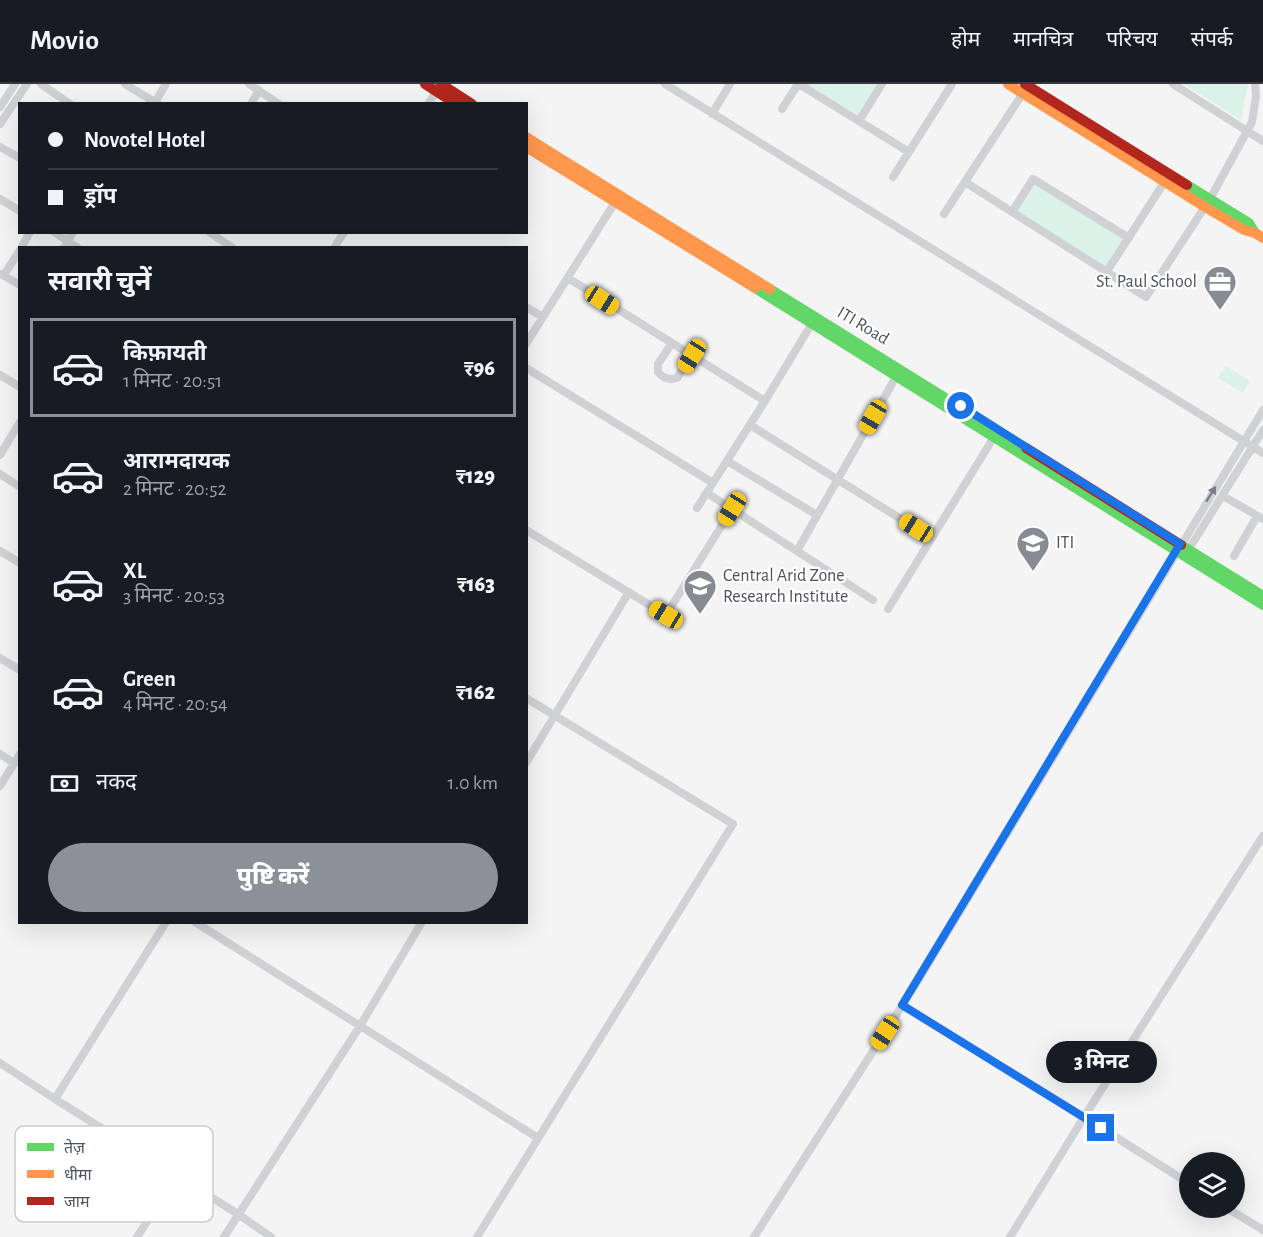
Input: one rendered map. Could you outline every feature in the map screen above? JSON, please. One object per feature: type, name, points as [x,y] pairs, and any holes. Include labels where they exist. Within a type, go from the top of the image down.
[{"type":"street","points":[[0,107],[15,84]]},
{"type":"street","points":[[0,124],[27,84]]},
{"type":"street","points":[[41,84],[68,102]]},
{"type":"street","points":[[125,84],[154,102]]},
{"type":"street","points":[[157,102],[166,84]]},
{"type":"street","points":[[249,84],[276,102]]},
{"type":"street","points":[[425,84],[440,87],[468,102]]},
{"type":"street","points":[[665,84],[1263,453]]},
{"type":"street","points":[[712,114],[730,84]]},
{"type":"street","points":[[782,109],[799,84],[909,152]]},
{"type":"street","points":[[859,121],[882,84]]},
{"type":"street","points":[[892,177],[952,84]]},
{"type":"street","points":[[1008,84],[1024,88],[1208,203]]},
{"type":"street","points":[[1173,84],[1263,141]]},
{"type":"street","points":[[965,182],[1146,297],[1208,203],[1248,131],[1252,122],[1256,96],[1255,84]]},
{"type":"street","points":[[430,102],[440,87]]},
{"type":"street","points":[[440,87],[454,102]]},
{"type":"street","points":[[1024,88],[1165,181],[1249,223],[1259,236]]},
{"type":"street","points":[[944,214],[1024,88]]},
{"type":"street","points":[[252,102],[259,90]]},
{"type":"street","name":"ITI Road","points":[[528,138],[617,199]]},
{"type":"street","points":[[0,147],[18,157]]},
{"type":"street","name":"ITI Road","points":[[528,148],[617,199],[1182,548]]},
{"type":"street","points":[[1012,212],[1033,179],[1129,238]]},
{"type":"street","points":[[1106,273],[1165,181]]},
{"type":"street","points":[[0,199],[18,210]]},
{"type":"street","points":[[528,341],[617,199]]},
{"type":"street","points":[[212,234],[230,246]]},
{"type":"street","points":[[18,252],[2,274],[18,284]]},
{"type":"street","points":[[568,278],[765,401]]},
{"type":"street","points":[[528,308],[543,317]]},
{"type":"street","points":[[697,508],[814,321]]},
{"type":"street","name":"ITI Road","points":[[814,321],[994,436],[1263,596]]},
{"type":"street","points":[[672,343],[658,364],[658,372],[661,375],[668,379],[677,378],[692,356]]},
{"type":"street","points":[[528,369],[713,483]]},
{"type":"street","points":[[0,375],[18,386]]},
{"type":"street","points":[[797,551],[897,375]]},
{"type":"street","points":[[754,1237],[902,1005],[1182,548],[1263,410]]},
{"type":"street","points":[[0,455],[18,425]]},
{"type":"street","points":[[750,425],[916,528]]},
{"type":"street","points":[[1182,548],[1222,495],[1263,430]]},
{"type":"street","points":[[888,609],[994,436]]},
{"type":"street","points":[[727,461],[817,515]]},
{"type":"street","points":[[0,474],[18,486]]},
{"type":"street","points":[[707,493],[873,600]]},
{"type":"street","points":[[1222,495],[1260,518],[1234,556]]},
{"type":"street","points":[[528,531],[666,615],[732,509]]},
{"type":"street","points":[[1182,548],[1263,605]]},
{"type":"street","points":[[0,551],[18,562]]},
{"type":"street","points":[[528,760],[629,592]]},
{"type":"street","points":[[0,658],[18,669]]},
{"type":"street","points":[[477,1237],[733,824],[528,699]]},
{"type":"street","points":[[0,754],[14,763]]},
{"type":"street","points":[[0,786],[18,757]]},
{"type":"street","points":[[1010,1237],[1263,836]]},
{"type":"street","points":[[55,1099],[165,924]]},
{"type":"street","points":[[198,924],[538,1138]]},
{"type":"street","points":[[224,1237],[360,1026],[421,924]]},
{"type":"street","points":[[902,1005],[1179,1177]]},
{"type":"street","points":[[0,1063],[98,1126]]},
{"type":"street","points":[[213,1198],[271,1237]]},
{"type":"street","points":[[1243,1218],[1263,1230]]},
{"type":"street","points":[[137,1237],[147,1222]]},
{"type":"green space","points":[[806,84],[879,84],[860,116]]},
{"type":"green space","points":[[1184,84],[1248,84],[1241,120]]},
{"type":"green space","points":[[1033,183],[1125,240],[1107,268],[1015,211]]},
{"type":"green space","points":[[1226,366],[1250,381],[1243,393],[1218,378]]},
{"type":"traffic: fast","points":[[1187,185],[1249,223],[1255,233]]},
{"type":"traffic: fast","points":[[755,288],[1263,605]]},
{"type":"traffic: fast","points":[[770,289],[1026,448]]},
{"type":"traffic: fast","points":[[1181,545],[1263,596]]},
{"type":"traffic: slow","points":[[1008,84],[1205,207],[1244,230],[1263,238]]},
{"type":"traffic: slow","points":[[528,138],[770,289]]},
{"type":"traffic: slow","points":[[528,148],[755,288]]},
{"type":"traffic: jam","points":[[425,84],[453,102]]},
{"type":"traffic: jam","points":[[441,84],[469,102]]},
{"type":"traffic: jam","points":[[1025,84],[1187,185]]},
{"type":"traffic: jam","points":[[1026,448],[1181,545]]},
{"type":"place","name":"St. Paul School","points":[[1220,311]]},
{"type":"place","name":"ITI","points":[[1033,572]]},
{"type":"place","name":"Central Arid Zone Research Institute","points":[[700,615]]},
{"type":"route","points":[[961,406],[1180,544],[902,1005],[1101,1128]]}]
